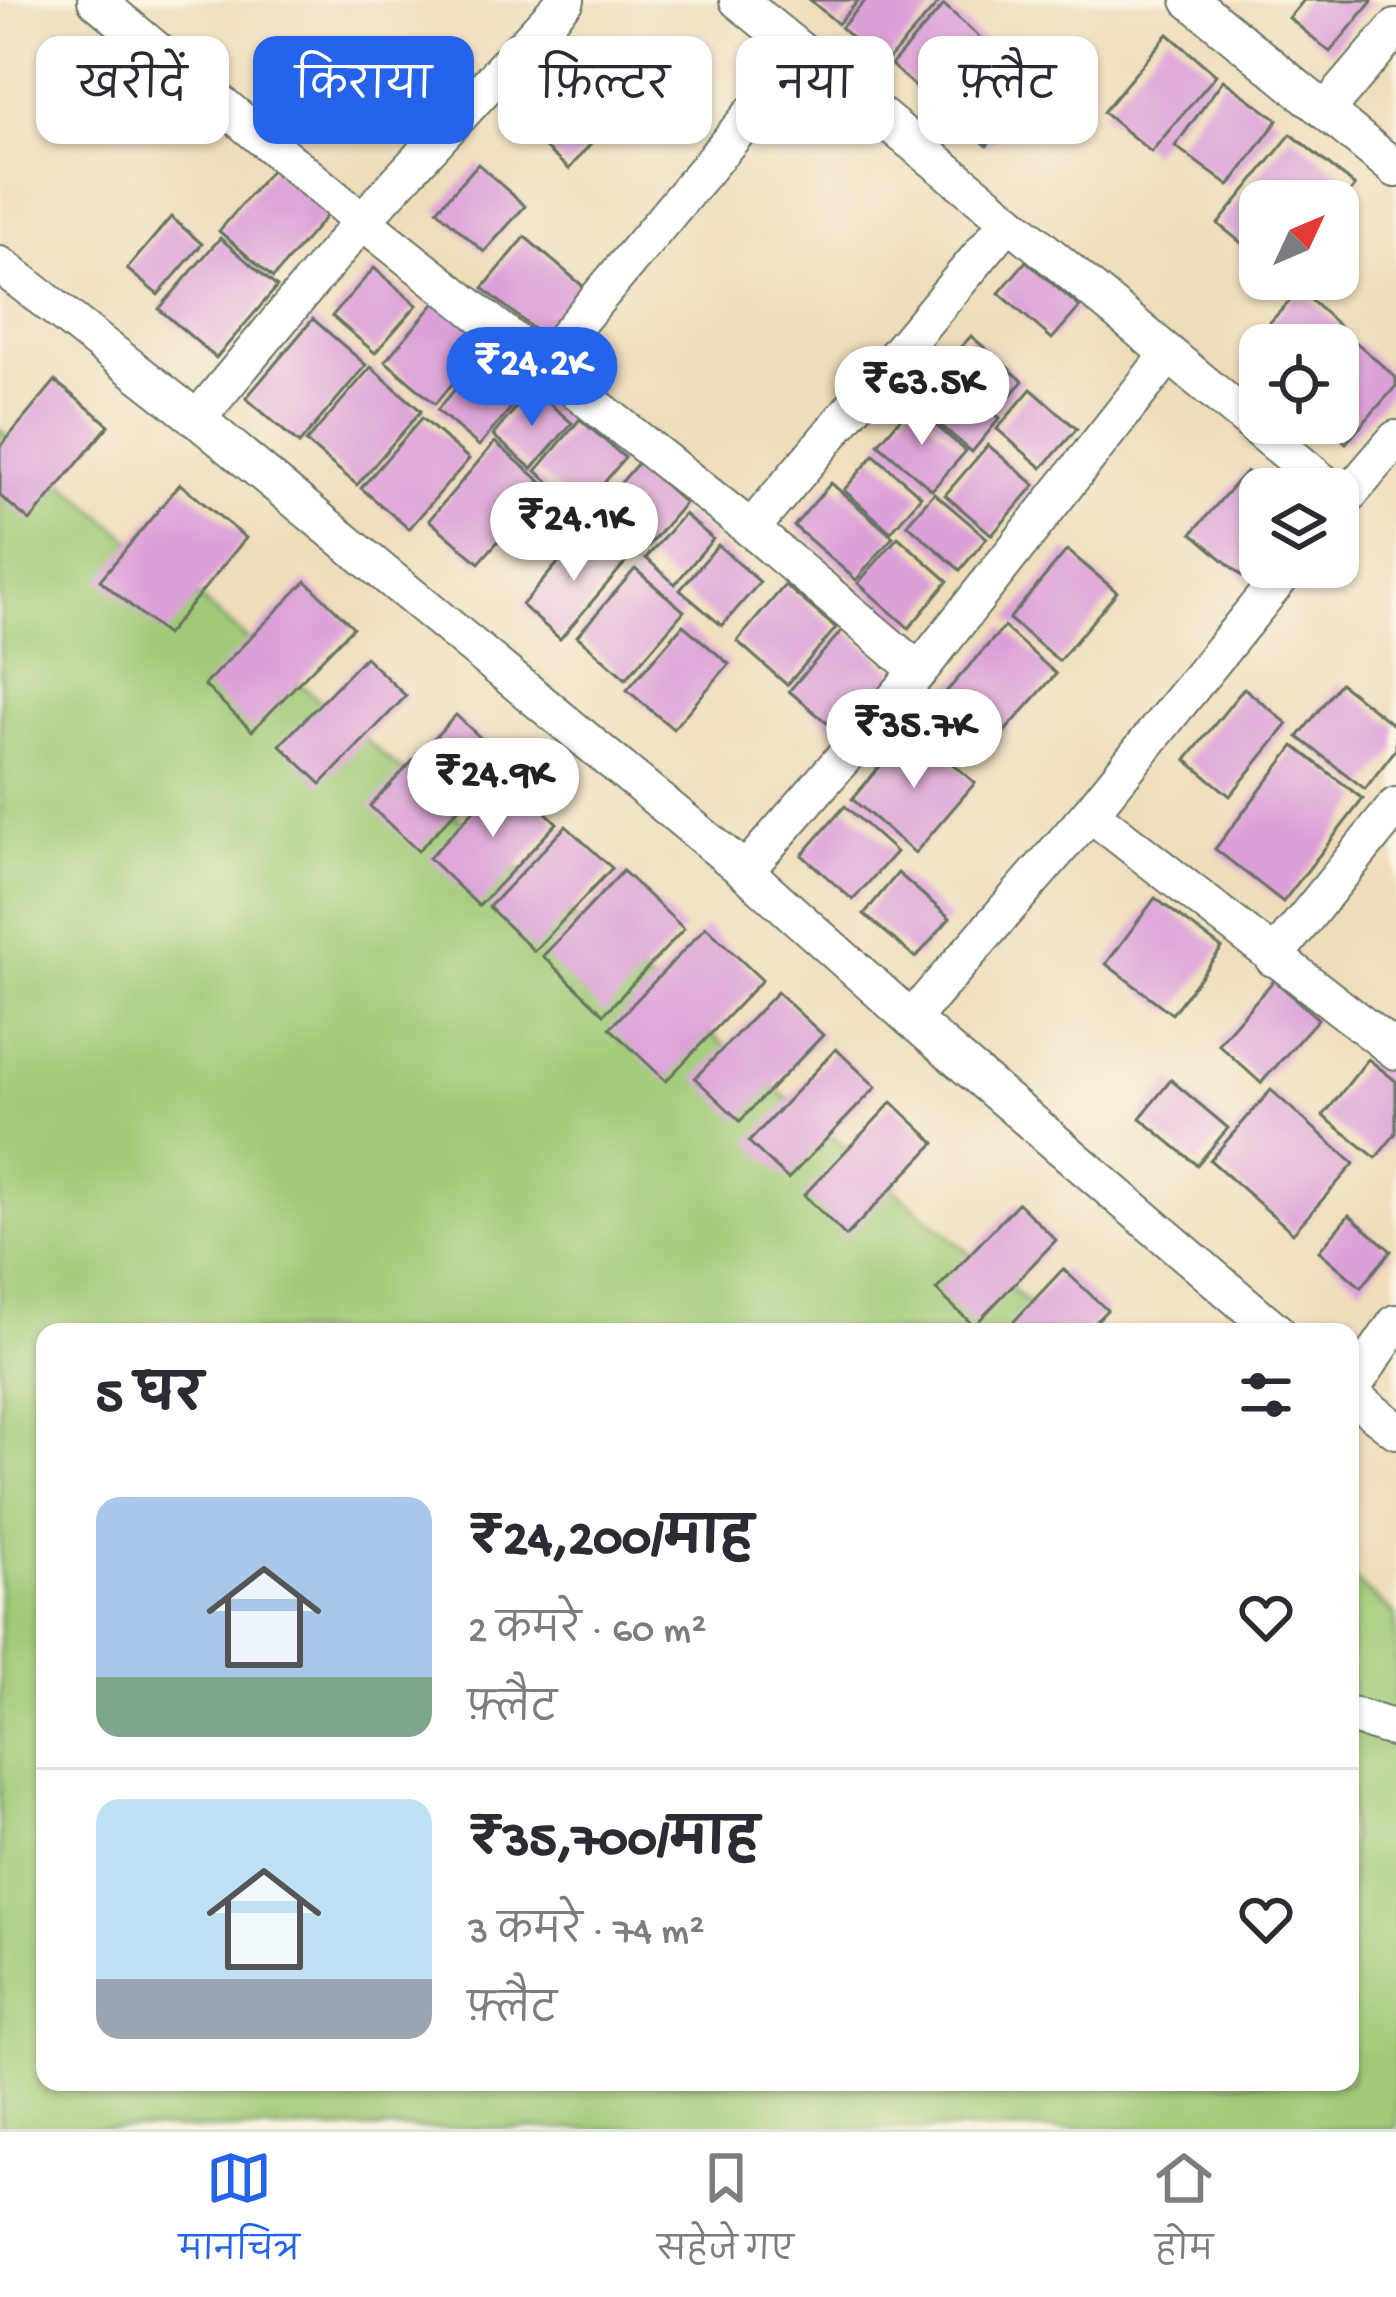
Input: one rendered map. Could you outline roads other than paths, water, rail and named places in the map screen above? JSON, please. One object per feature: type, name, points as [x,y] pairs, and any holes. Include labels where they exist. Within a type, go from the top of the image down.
[{"type":"street","points":[[96,0],[919,670]]},
{"type":"street","points":[[197,419],[362,221],[566,0]]},
{"type":"street","points":[[738,0],[781,36]]},
{"type":"street","points":[[1190,0],[1396,169]]},
{"type":"street","points":[[1326,110],[1396,28]]},
{"type":"street","points":[[894,128],[1303,468]]},
{"type":"street","points":[[542,365],[736,133]]},
{"type":"street","points":[[751,529],[1010,221]]},
{"type":"street","points":[[0,265],[197,419],[745,871],[1266,1323]]},
{"type":"street","points":[[745,871],[919,670],[1169,354]]},
{"type":"street","points":[[1359,477],[1396,439]]},
{"type":"street","points":[[911,1019],[1090,813],[1272,588]]},
{"type":"street","points":[[1273,958],[1396,806]]},
{"type":"street","points":[[1090,813],[1396,1051]]},
{"type":"street","points":[[1359,1378],[1396,1323]]},
{"type":"street","points":[[1359,1399],[1396,1430]]},
{"type":"street","points":[[1359,1717],[1396,1729]]}]
